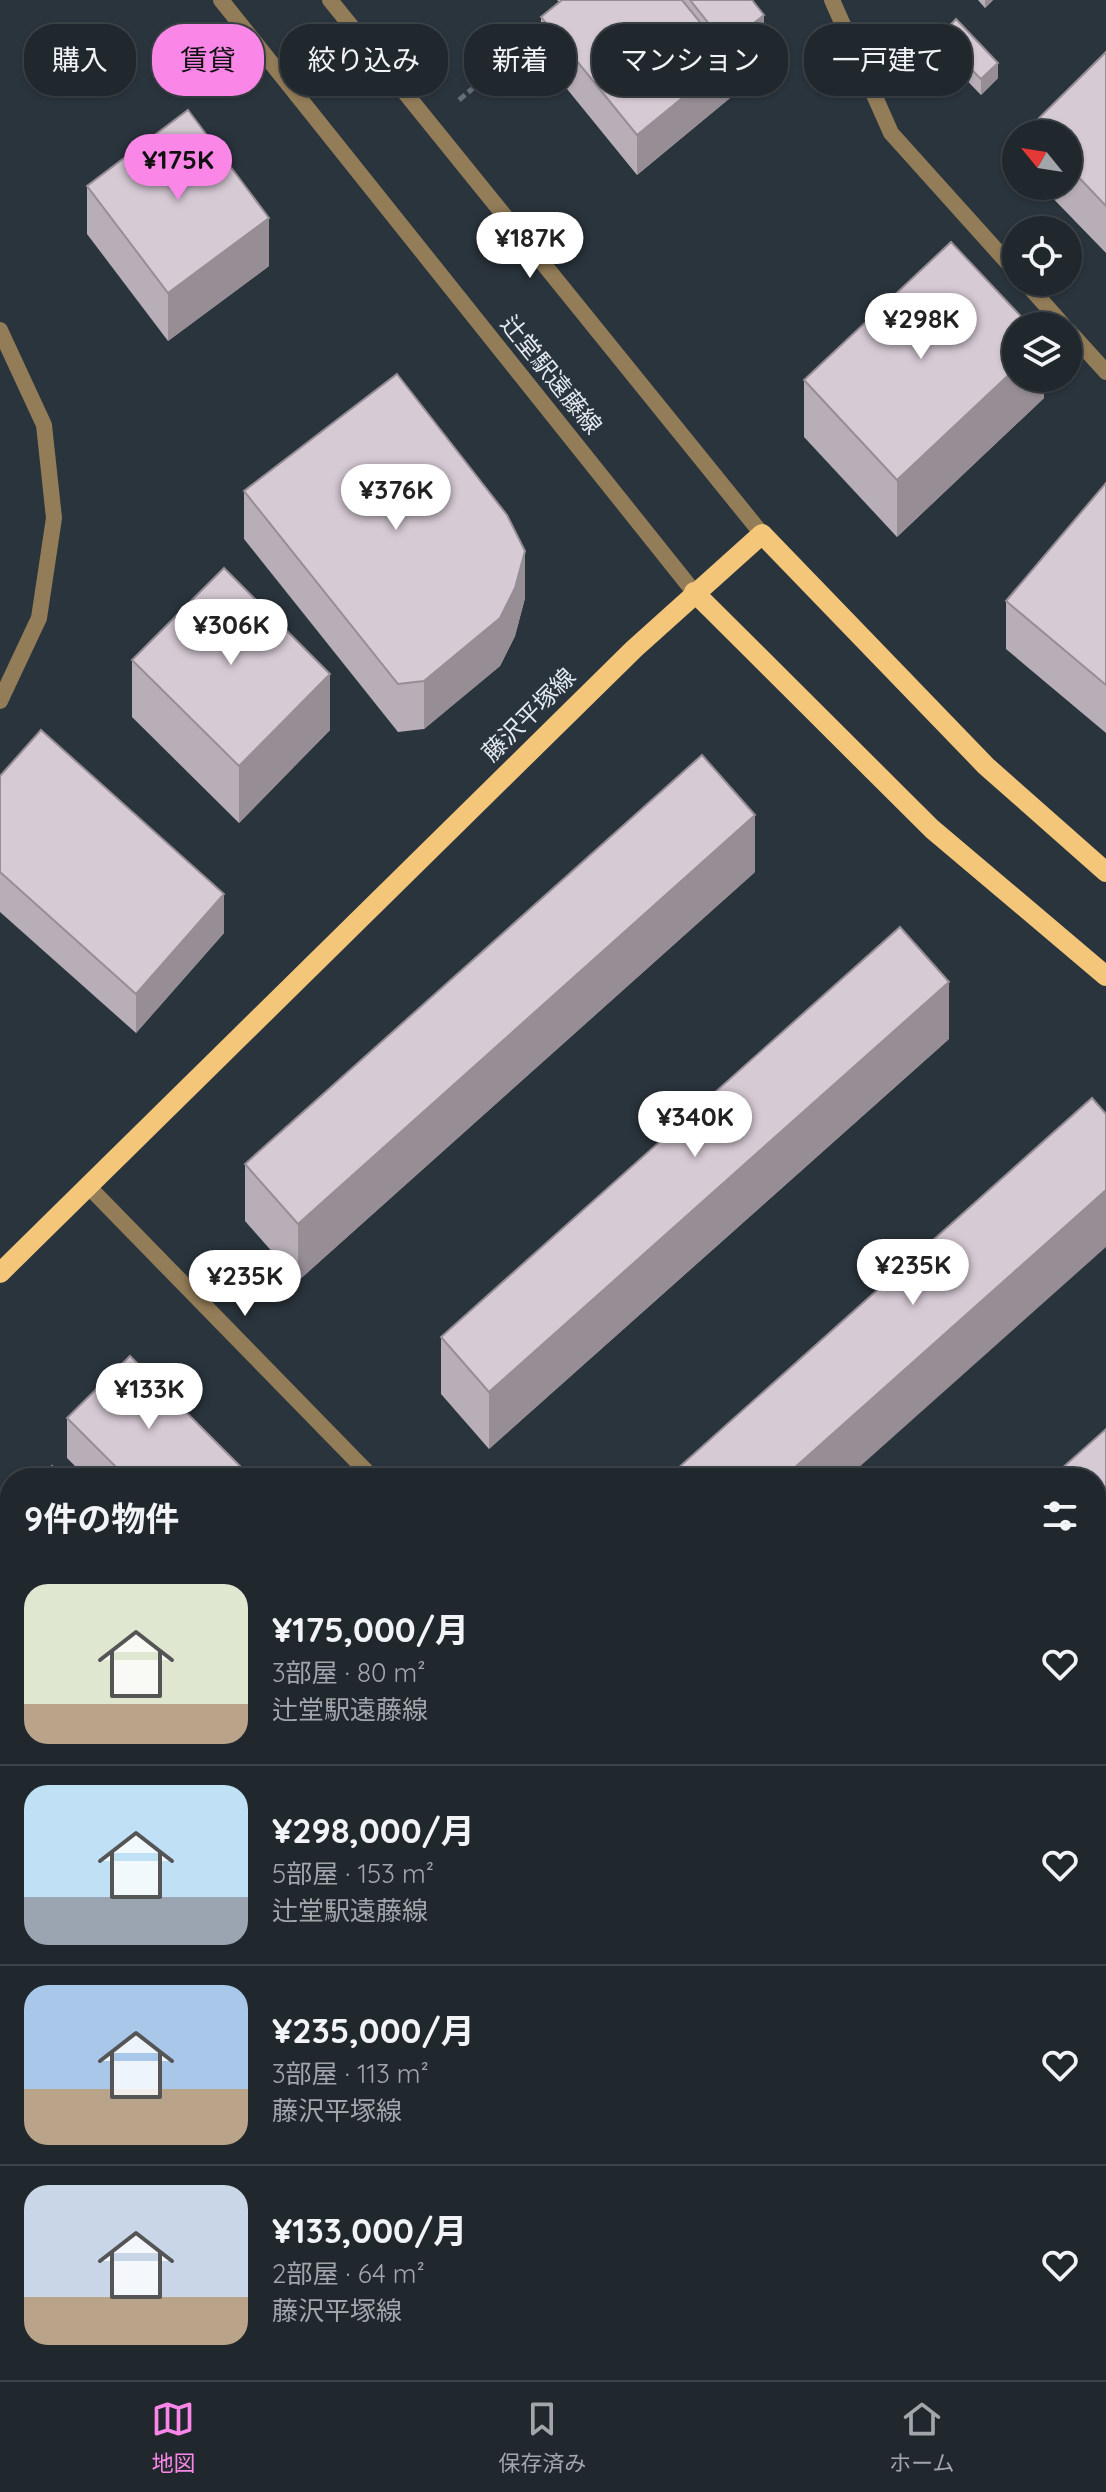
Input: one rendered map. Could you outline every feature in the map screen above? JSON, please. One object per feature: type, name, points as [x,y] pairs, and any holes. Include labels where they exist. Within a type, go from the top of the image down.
[{"type":"main road","name":"藤沢平塚線","points":[[0,1273],[694,592],[762,534]]},
{"type":"main road","points":[[762,534],[986,766],[1106,872]]},
{"type":"main road","points":[[694,592],[932,829],[1106,976]]},
{"type":"street","name":"辻堂駅遠藤線","points":[[221,0],[694,592]]},
{"type":"street","points":[[330,0],[762,534]]},
{"type":"street","points":[[832,0],[891,133],[1002,256]]},
{"type":"street","points":[[1037,296],[1052,312]]},
{"type":"street","points":[[0,330],[44,425],[54,518],[39,618],[0,701]]},
{"type":"street","points":[[1082,346],[1106,372]]},
{"type":"street","points":[[87,1185],[363,1468]]},
{"type":"path","points":[[458,101],[554,20]]},
{"type":"building","points":[[562,0],[682,0],[702,24],[592,24],[592,80],[576,60],[576,24],[547,24],[541,17]]},
{"type":"building","points":[[690,0],[752,0],[764,15],[753,24],[709,24]]},
{"type":"building","points":[[972,36],[998,63],[981,79],[972,70]]},
{"type":"building","points":[[1106,52],[1106,206],[1082,181],[1082,120],[1037,120]]},
{"type":"building","points":[[605,96],[685,96],[637,135]]},
{"type":"building","points":[[188,110],[269,218],[168,293],[87,186]]},
{"type":"building","points":[[951,242],[1017,312],[1002,312],[1002,381],[897,480],[804,380]]},
{"type":"building","points":[[397,374],[507,515],[525,551],[515,588],[500,618],[424,681],[398,684],[244,491]]},
{"type":"building","points":[[1106,483],[1106,685],[1006,601]]},
{"type":"building","points":[[224,568],[330,674],[239,766],[132,660]]},
{"type":"building","points":[[41,730],[224,894],[136,994],[0,872],[0,776]]},
{"type":"building","points":[[702,755],[755,815],[298,1224],[245,1164]]},
{"type":"building","points":[[900,927],[949,982],[489,1392],[441,1337]]},
{"type":"building","points":[[1092,1098],[1106,1114],[1106,1190],[794,1468],[678,1468]]},
{"type":"building","points":[[130,1356],[242,1468],[117,1468],[67,1418]]},
{"type":"building","points":[[1106,1429],[1106,1468],[1062,1468]]}]
